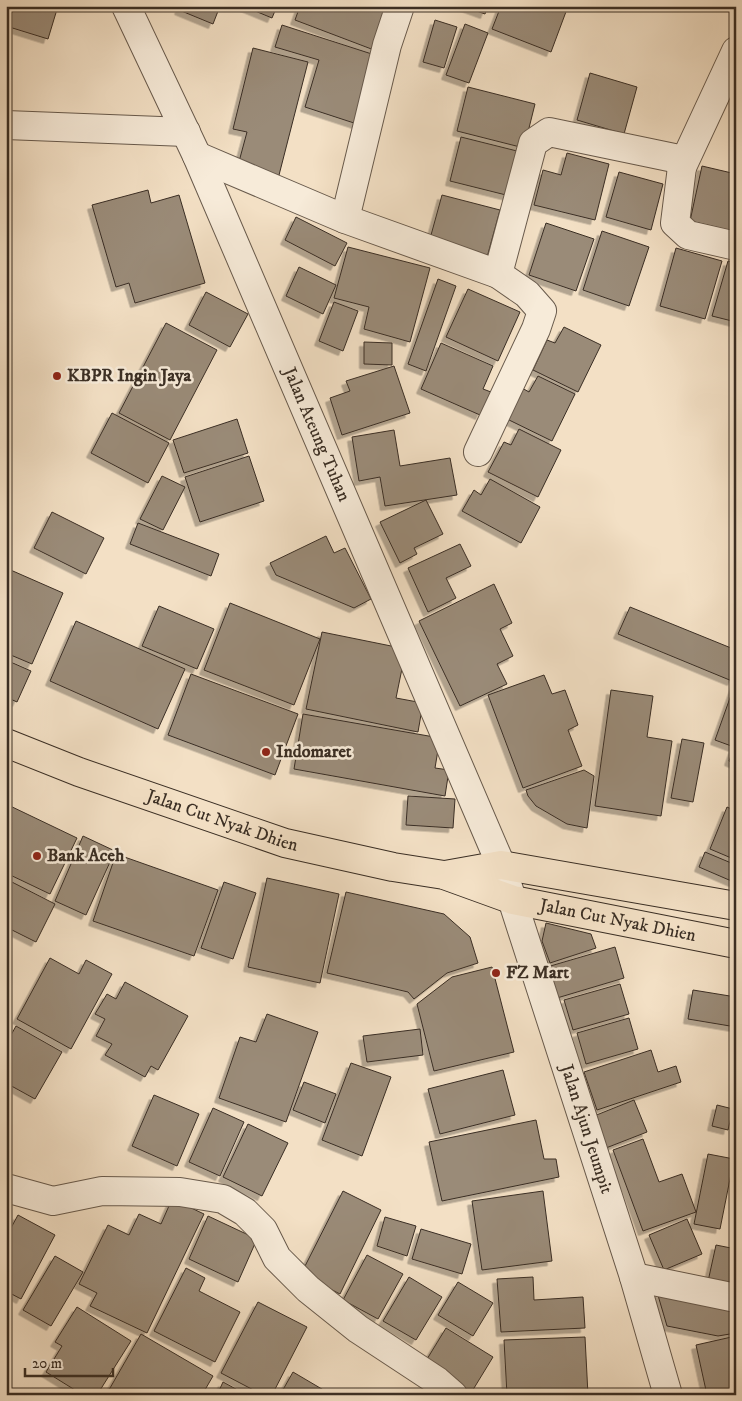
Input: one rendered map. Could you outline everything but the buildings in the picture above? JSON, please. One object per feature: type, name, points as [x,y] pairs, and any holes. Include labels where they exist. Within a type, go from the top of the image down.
[{"type":"highway","name":"Jalan Cut Nyak Dhien","points":[[6,744],[79,772],[285,843],[393,867],[444,875],[513,900],[736,944]]},
{"type":"highway","name":"Jalan Cut Nyak Dhien","points":[[444,875],[501,865],[736,906]]},
{"type":"street","name":"Jalan Ateung Tuhan","points":[[126,6],[191,144],[501,865]]},
{"type":"street","points":[[345,219],[388,45],[400,6]]},
{"type":"street","points":[[736,51],[730,78],[682,167],[675,223],[688,235],[736,246]]},
{"type":"street","points":[[6,126],[191,144],[345,219],[498,274],[527,294],[542,311],[536,328],[478,452]]},
{"type":"street","points":[[498,274],[533,143],[549,132],[674,158],[682,167]]},
{"type":"street","name":"Jalan Ajun Jeumpit","points":[[501,865],[634,1277],[668,1395]]},
{"type":"street","points":[[6,1188],[53,1201],[102,1192],[180,1192],[223,1198],[244,1212],[263,1230],[277,1258],[308,1289],[358,1329],[437,1381],[453,1395]]},
{"type":"street","points":[[634,1277],[736,1298]]},
{"type":"place","name":"KBPR Ingin Jaya","points":[[57,376]]},
{"type":"place","name":"Indomaret","points":[[266,752]]},
{"type":"place","name":"Bank Aceh","points":[[37,856]]},
{"type":"place","name":"FZ Mart","points":[[496,973]]}]
